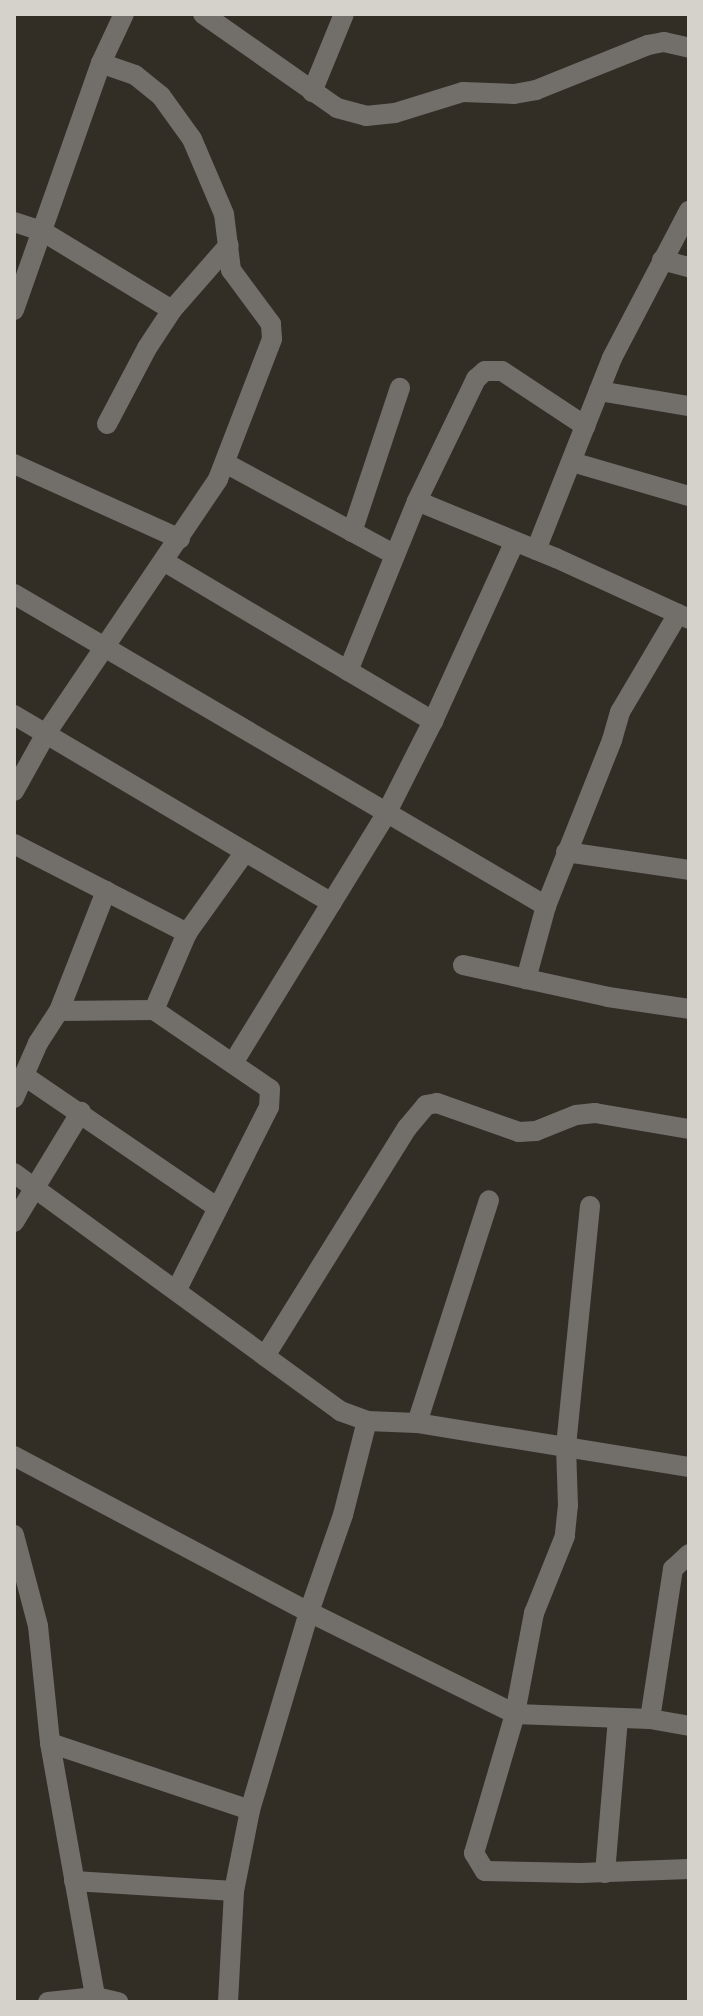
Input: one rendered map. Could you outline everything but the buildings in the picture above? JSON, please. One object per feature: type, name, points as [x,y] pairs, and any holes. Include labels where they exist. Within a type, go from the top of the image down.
[{"type":"street","points":[[14,310],[101,63],[124,14]]},
{"type":"street","points":[[203,14],[232,22],[312,92],[337,108],[366,116],[463,92],[514,94],[536,90],[648,45],[664,42],[689,48]]},
{"type":"street","points":[[312,92],[344,14]]},
{"type":"street","points":[[14,791],[47,732],[165,562],[227,464],[272,339],[271,324],[231,270],[224,214],[192,139],[161,96],[135,75],[101,63]]},
{"type":"street","points":[[536,550],[599,391],[689,211]]},
{"type":"street","points":[[14,222],[42,231],[172,310]]},
{"type":"street","points":[[107,424],[147,348],[172,310],[229,245]]},
{"type":"street","points":[[662,260],[689,267]]},
{"type":"street","points":[[348,671],[417,501],[464,400],[485,371],[502,371],[518,379],[585,426]]},
{"type":"street","points":[[352,532],[400,388]]},
{"type":"street","points":[[599,391],[689,406]]},
{"type":"street","points":[[572,462],[689,496]]},
{"type":"street","points":[[14,464],[180,539]]},
{"type":"street","points":[[227,464],[395,555]]},
{"type":"street","points":[[417,501],[536,550],[683,617],[627,695],[546,906],[526,979]]},
{"type":"street","points":[[233,1063],[386,814],[433,721],[514,543]]},
{"type":"street","points":[[165,562],[433,721]]},
{"type":"street","points":[[14,594],[546,906]]},
{"type":"street","points":[[14,715],[332,903]]},
{"type":"street","points":[[14,844],[187,933]]},
{"type":"street","points":[[154,1010],[187,933],[245,852]]},
{"type":"street","points":[[566,852],[689,870]]},
{"type":"street","points":[[14,1098],[26,1077],[38,1043],[59,1011],[106,891]]},
{"type":"street","points":[[463,965],[689,1009]]},
{"type":"street","points":[[59,1011],[154,1010],[263,1082],[272,1096],[176,1291]]},
{"type":"street","points":[[26,1077],[218,1208]]},
{"type":"street","points":[[265,1356],[407,1128],[426,1105],[437,1103],[519,1132],[536,1131],[576,1115],[595,1113],[689,1129]]},
{"type":"street","points":[[14,1222],[81,1112]]},
{"type":"street","points":[[14,1173],[340,1411],[367,1421],[417,1423],[689,1467]]},
{"type":"street","points":[[417,1423],[489,1200]]},
{"type":"street","points":[[590,1206],[566,1446],[568,1505],[565,1536],[534,1613],[515,1714],[476,1839],[477,1862],[485,1871],[605,1873],[689,1869]]},
{"type":"street","points":[[228,2002],[234,1891],[250,1810],[309,1612],[343,1515],[367,1421]]},
{"type":"street","points":[[14,1456],[309,1612],[515,1714],[650,1719],[689,1726]]},
{"type":"street","points":[[14,1535],[38,1626],[50,1743],[96,2000]]},
{"type":"street","points":[[650,1719],[673,1569],[689,1554]]},
{"type":"street","points":[[605,1873],[618,1719]]},
{"type":"street","points":[[50,1743],[250,1810]]},
{"type":"street","points":[[74,1881],[234,1891]]},
{"type":"street","points":[[48,2002],[118,2002]]}]
